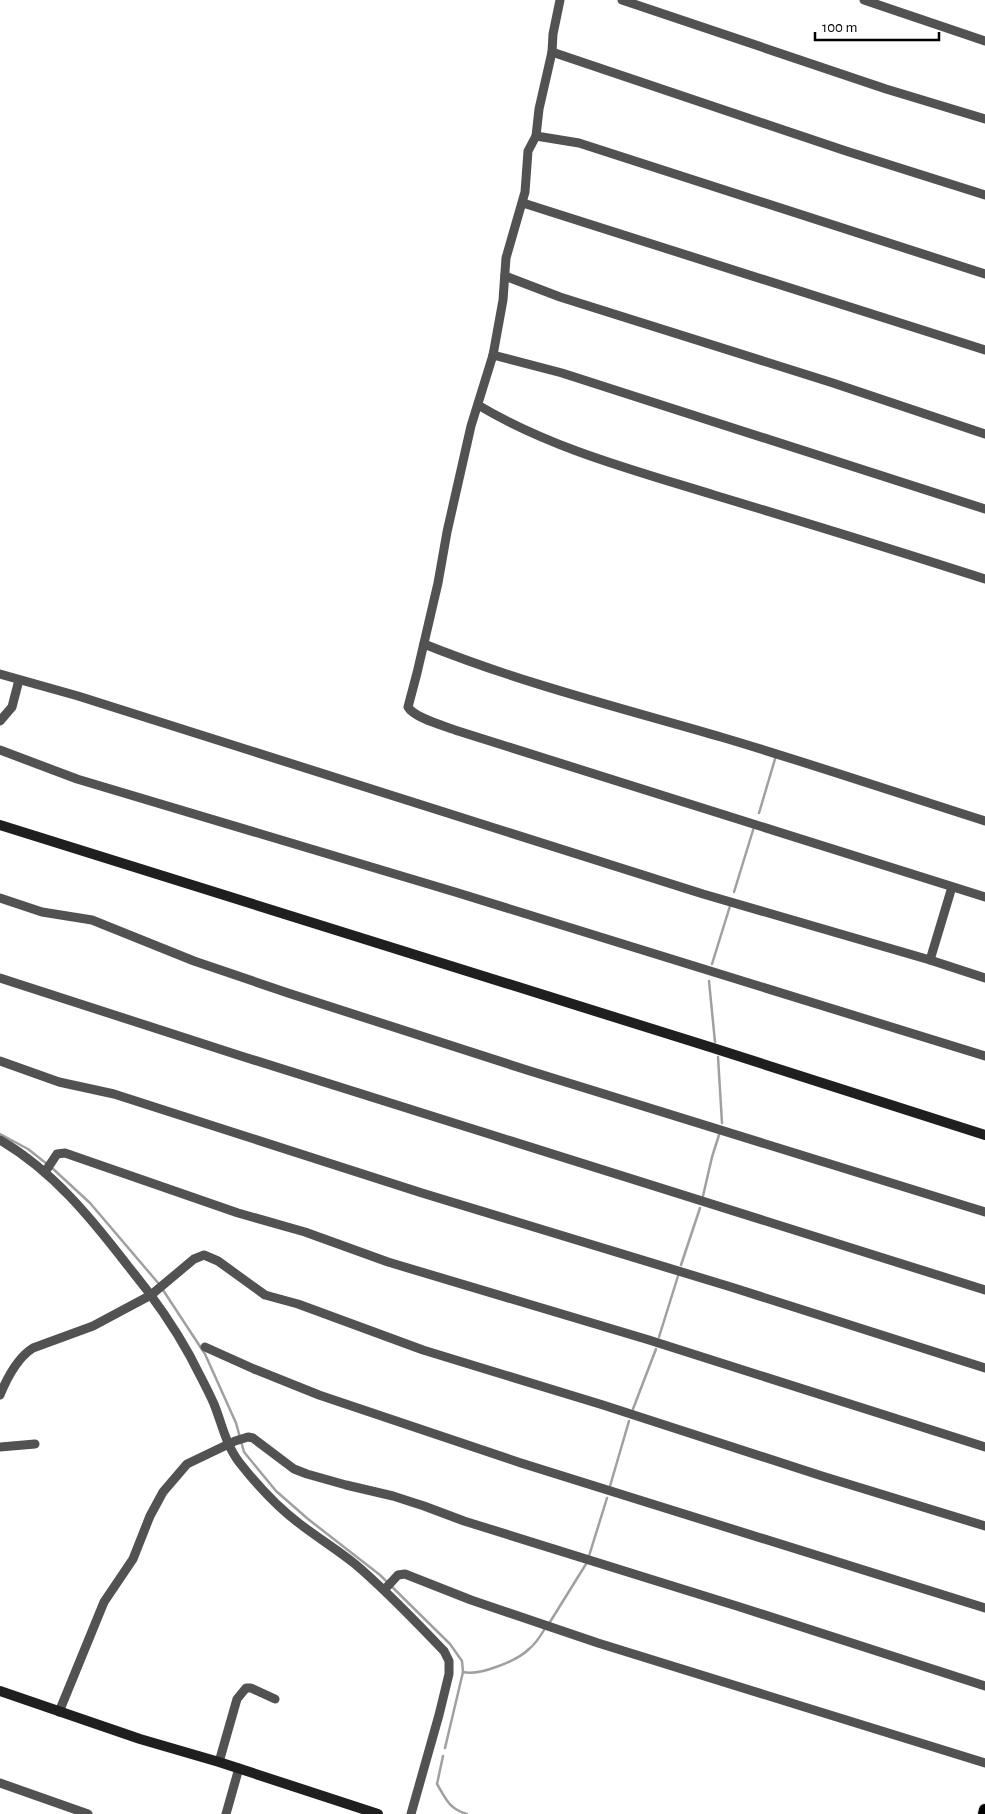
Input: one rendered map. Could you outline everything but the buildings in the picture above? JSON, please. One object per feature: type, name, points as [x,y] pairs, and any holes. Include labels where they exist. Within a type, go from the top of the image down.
[{"type":"main road","points":[[984,1814],[985,1810]]},
{"type":"street","points":[[560,0],[553,34],[552,52],[539,109],[536,136],[528,151],[522,203],[506,258],[503,300],[493,354],[453,504],[438,583],[408,707],[410,712],[502,745],[985,897]]},
{"type":"street","points":[[622,0],[886,89],[985,119]]},
{"type":"street","points":[[864,0],[985,41]]},
{"type":"street","points":[[552,52],[846,151],[985,195]]},
{"type":"street","points":[[536,136],[579,143],[985,274]]},
{"type":"street","points":[[522,203],[985,350]]},
{"type":"street","points":[[505,276],[560,297],[833,383],[985,434]]},
{"type":"street","points":[[493,354],[562,373],[985,509]]},
{"type":"street","points":[[478,405],[508,423],[554,443],[985,579]]},
{"type":"street","points":[[424,644],[497,672],[612,707],[721,737],[985,821]]},
{"type":"street","points":[[0,674],[86,698],[702,894],[930,960],[985,978]]},
{"type":"street","points":[[0,721],[12,707],[19,680]]},
{"type":"street","points":[[0,750],[77,779],[455,892],[985,1056]]},
{"type":"street","points":[[0,825],[673,1035],[985,1135]]},
{"type":"street","points":[[930,960],[952,887]]},
{"type":"street","points":[[0,898],[42,912],[92,920],[194,961],[297,996],[530,1071],[985,1212]]},
{"type":"street","points":[[0,978],[212,1047],[985,1290]]},
{"type":"street","points":[[0,1061],[59,1082],[114,1094],[405,1188],[731,1287],[985,1368]]},
{"type":"street","points":[[0,1140],[30,1159],[57,1182],[105,1236],[151,1295],[189,1354],[236,1441],[238,1461],[272,1501],[298,1523],[353,1563],[388,1585],[444,1651],[449,1661],[449,1674],[411,1814]]},
{"type":"street","points":[[46,1172],[57,1154],[65,1153],[238,1213],[305,1232],[388,1262],[649,1340],[985,1447]]},
{"type":"street","points":[[0,1395],[3,1378],[33,1348],[93,1326],[151,1295],[194,1259],[204,1256],[218,1261],[265,1295],[298,1304],[423,1350],[604,1405],[822,1476],[985,1526]]},
{"type":"street","points":[[205,1347],[319,1395],[521,1463],[985,1608]]},
{"type":"street","points":[[59,1712],[104,1602],[133,1559],[150,1516],[163,1492],[187,1464],[236,1441],[253,1438],[261,1442],[294,1469],[307,1474],[424,1506],[464,1521],[985,1686]]},
{"type":"street","points":[[0,1447],[35,1444]]},
{"type":"street","points":[[388,1585],[398,1575],[405,1574],[471,1600],[598,1643],[985,1763]]},
{"type":"street","points":[[219,1762],[237,1699],[242,1692],[246,1688],[252,1688],[275,1699]]},
{"type":"street","points":[[0,1691],[140,1739],[219,1762],[378,1814]]},
{"type":"street","points":[[226,1814],[238,1768]]},
{"type":"street","points":[[0,1783],[88,1814]]},
{"type":"waterway","points":[[759,813],[775,759]]},
{"type":"waterway","points":[[734,892],[754,827]]},
{"type":"waterway","points":[[712,964],[730,906]]},
{"type":"waterway","points":[[709,981],[715,1042]]},
{"type":"waterway","points":[[718,1057],[722,1123]]},
{"type":"waterway","points":[[0,1134],[28,1149],[47,1164]]},
{"type":"waterway","points":[[703,1196],[719,1135]]},
{"type":"waterway","points":[[51,1167],[90,1203],[159,1284]]},
{"type":"waterway","points":[[681,1265],[700,1208]]},
{"type":"waterway","points":[[659,1337],[678,1276]]},
{"type":"waterway","points":[[163,1290],[205,1354],[236,1423],[244,1452],[276,1491],[308,1519],[380,1575],[450,1644],[462,1661],[463,1672],[445,1748]]},
{"type":"waterway","points":[[633,1409],[656,1349]]},
{"type":"waterway","points":[[610,1486],[629,1421]]},
{"type":"waterway","points":[[589,1556],[607,1498]]},
{"type":"waterway","points":[[550,1622],[586,1564]]},
{"type":"waterway","points":[[463,1672],[470,1673],[488,1670],[507,1663],[531,1647],[544,1630]]},
{"type":"waterway","points":[[443,1756],[437,1784],[452,1806],[467,1814]]}]
